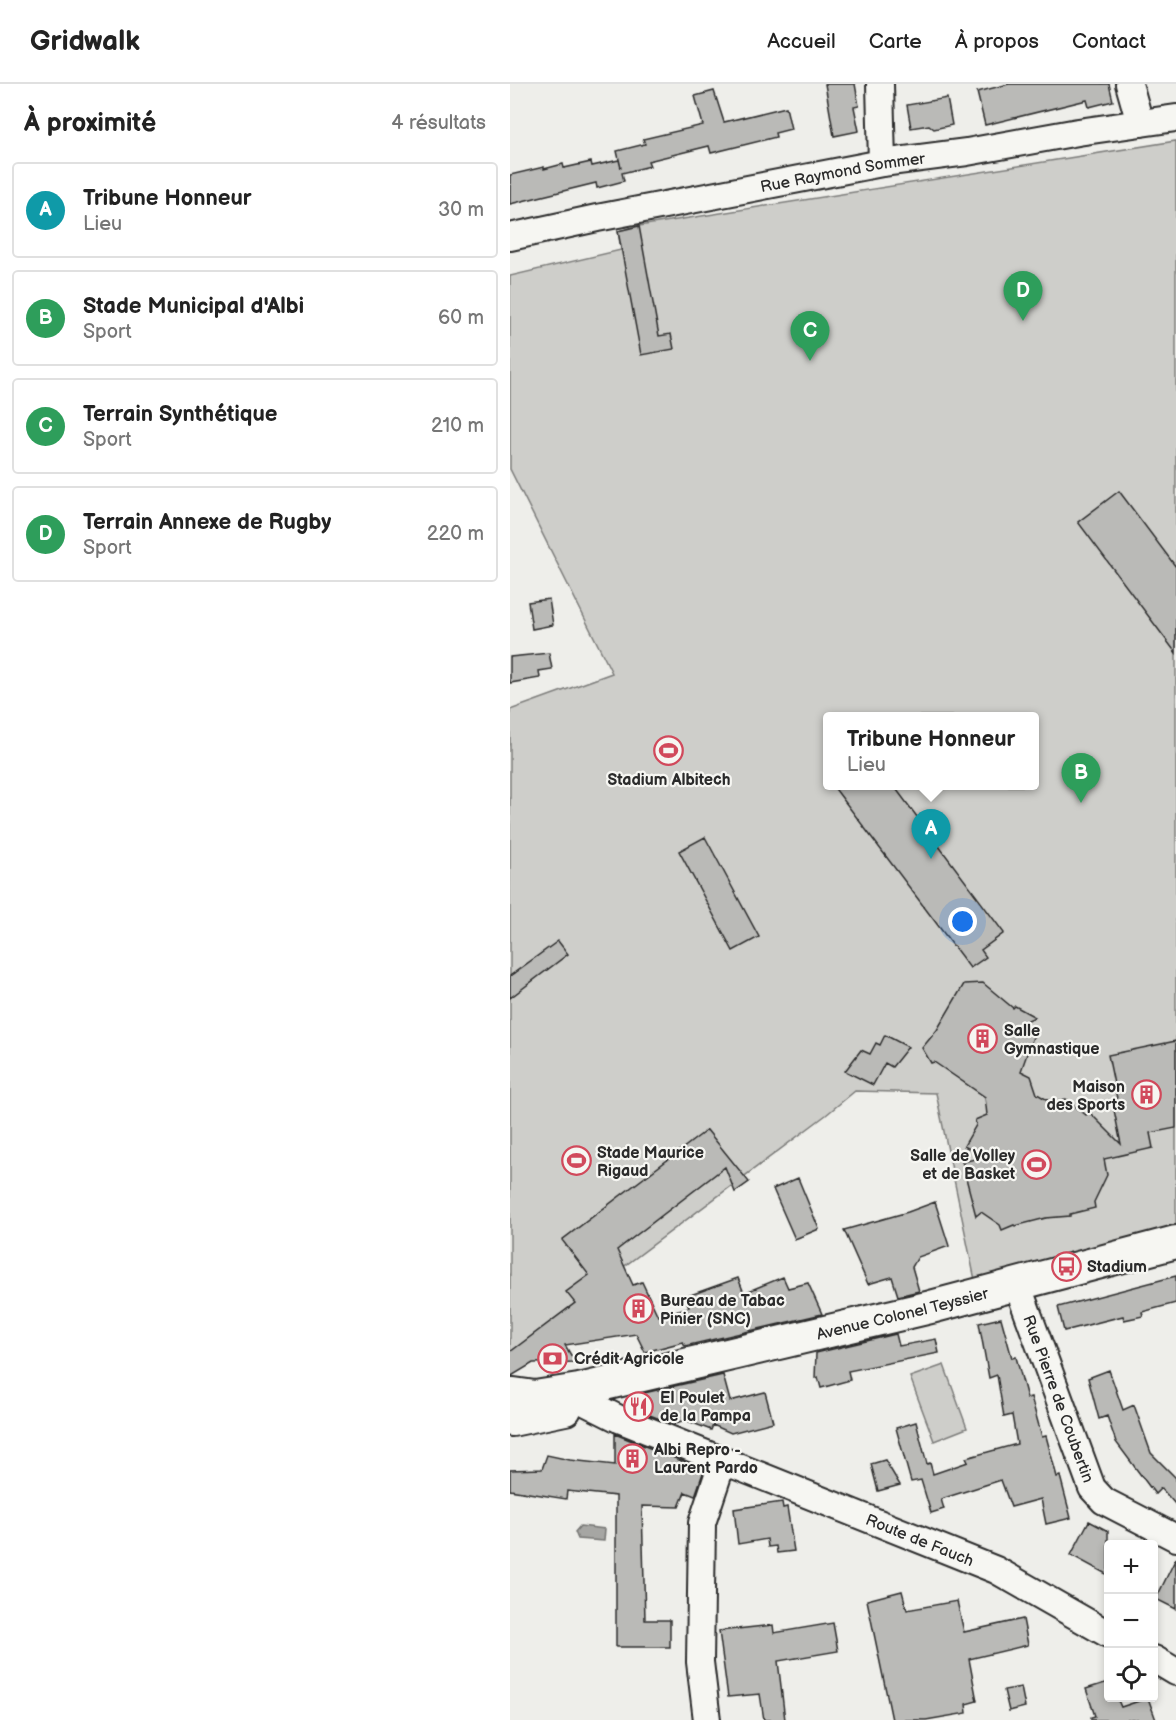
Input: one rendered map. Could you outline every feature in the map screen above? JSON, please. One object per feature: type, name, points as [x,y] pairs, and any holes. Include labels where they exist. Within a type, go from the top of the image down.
[{"type":"main road","name":"Avenue Colonel Teyssier","points":[[511,1406],[535,1397],[579,1390],[1017,1284],[1176,1242]]},
{"type":"main road","name":"Avenue Colonel Teyssier","points":[[511,1406],[587,1403],[626,1378]]},
{"type":"street","points":[[880,84],[882,163]]},
{"type":"street","points":[[1129,84],[1140,123]]},
{"type":"street","name":"Rue Raymond Sommer","points":[[510,237],[882,163],[967,152],[1176,118]]},
{"type":"street","name":"Rue Pierre de Coubertin","points":[[1017,1284],[1092,1488],[1104,1501],[1176,1538]]},
{"type":"street","name":"Route de Fauch","points":[[587,1403],[619,1419],[996,1570],[1104,1632]]},
{"type":"street","points":[[707,1720],[700,1662],[702,1523],[723,1460]]},
{"type":"street","points":[[1158,1661],[1176,1672]]},
{"type":"shaded area","name":"Stadium Albitech","points":[[1176,141],[1176,1226],[975,1280],[936,1093],[855,1091],[510,1352],[510,710],[612,673],[510,469],[510,276],[621,250],[618,231]]},
{"type":"shaded area","points":[[944,1365],[967,1428],[934,1441],[910,1377]]},
{"type":"shaded area","points":[[580,1526],[605,1529],[604,1541],[578,1539],[575,1532]]},
{"type":"building","points":[[825,84],[855,84],[859,106],[854,107],[859,131],[834,136]]},
{"type":"building","points":[[1009,84],[1109,84],[1113,101],[1089,107],[1087,100],[985,125],[977,92]]},
{"type":"building","points":[[714,91],[724,122],[786,107],[791,129],[775,133],[776,137],[711,153],[709,146],[648,161],[650,166],[622,173],[624,181],[597,188],[596,183],[510,204],[510,175],[563,164],[564,168],[591,162],[592,166],[619,160],[621,168],[617,151],[645,144],[643,139],[703,125],[695,96]]},
{"type":"building","points":[[947,98],[952,125],[934,129],[929,125],[911,128],[907,105]]},
{"type":"building","points":[[639,226],[659,336],[671,334],[674,349],[641,355],[618,231]]},
{"type":"building","points":[[1119,491],[1176,567],[1176,653],[1078,522]]},
{"type":"building","points":[[549,599],[553,625],[532,629],[528,602]]},
{"type":"building","points":[[549,653],[552,669],[539,671],[540,678],[510,683],[510,657]]},
{"type":"building","points":[[836,790],[897,790],[1004,933],[981,950],[986,957],[970,968]]},
{"type":"building","points":[[705,837],[759,937],[733,951],[679,851]]},
{"type":"building","points":[[558,941],[568,954],[510,998],[510,976]]},
{"type":"building","points":[[983,983],[1013,1008],[1015,1006],[1035,1017],[1019,1024],[1034,1034],[1021,1071],[1031,1076],[1037,1094],[1051,1102],[1066,1099],[1086,1115],[1089,1112],[1121,1144],[1114,1110],[1119,1108],[1108,1055],[1176,1041],[1176,1128],[1150,1133],[1153,1148],[1104,1159],[1107,1175],[1094,1202],[1095,1208],[1070,1214],[1070,1216],[1046,1218],[1014,1225],[1002,1230],[1000,1225],[981,1212],[976,1216],[966,1178],[970,1178],[962,1162],[984,1157],[964,1146],[976,1125],[975,1120],[987,1115],[985,1097],[934,1062],[931,1063],[922,1048],[937,1030],[964,984]]},
{"type":"building","points":[[885,1035],[908,1047],[892,1067],[885,1063],[873,1085],[845,1071],[861,1050],[870,1054],[876,1043],[880,1045]]},
{"type":"building","points":[[707,1130],[749,1182],[735,1192],[725,1167],[617,1250],[633,1285],[642,1282],[658,1316],[689,1307],[685,1297],[738,1278],[744,1293],[783,1277],[788,1288],[808,1283],[822,1314],[685,1346],[683,1342],[645,1352],[636,1334],[565,1345],[575,1362],[533,1363],[510,1377],[510,1352],[575,1303],[566,1292],[589,1275],[562,1240]]},
{"type":"building","points":[[798,1178],[819,1229],[795,1239],[773,1189]]},
{"type":"building","points":[[935,1202],[949,1246],[918,1257],[912,1267],[919,1291],[898,1296],[892,1277],[868,1284],[844,1230]]},
{"type":"building","points":[[1176,1276],[1176,1303],[1142,1312],[1143,1316],[1124,1320],[1123,1316],[1064,1331],[1058,1307]]},
{"type":"building","points":[[1001,1318],[1012,1358],[1016,1357],[1027,1398],[1031,1397],[1042,1437],[1046,1436],[1057,1477],[1060,1476],[1071,1518],[1046,1524],[1041,1499],[1011,1507],[1001,1480],[941,1499],[944,1509],[931,1513],[921,1480],[911,1482],[896,1428],[916,1422],[927,1464],[930,1463],[933,1474],[968,1462],[966,1458],[1017,1444],[1012,1415],[1004,1417],[997,1375],[989,1378],[979,1323]]},
{"type":"building","points":[[896,1334],[899,1346],[936,1339],[939,1353],[848,1371],[850,1380],[821,1388],[818,1377],[815,1378],[816,1353]]},
{"type":"building","points":[[1109,1370],[1123,1410],[1134,1405],[1151,1453],[1176,1478],[1176,1505],[1161,1488],[1155,1494],[1116,1442],[1107,1416],[1099,1419],[1088,1378]]},
{"type":"building","points":[[723,1375],[730,1401],[765,1392],[773,1422],[731,1433],[713,1425],[711,1430],[685,1420],[673,1424],[634,1409],[631,1396]]},
{"type":"building","points":[[615,1434],[704,1470],[695,1496],[685,1492],[679,1507],[642,1506],[645,1620],[670,1620],[670,1647],[616,1647],[616,1496],[567,1491],[566,1499],[510,1490],[510,1470],[542,1469],[547,1455],[615,1465]]},
{"type":"building","points":[[885,1460],[900,1485],[878,1491],[871,1464]]},
{"type":"building","points":[[782,1502],[783,1508],[787,1507],[794,1551],[777,1553],[776,1546],[768,1547],[767,1539],[738,1544],[734,1509]]},
{"type":"building","points":[[1089,1521],[1108,1531],[1108,1540],[1104,1540],[1104,1573],[1071,1555]]},
{"type":"building","points":[[1176,1558],[1176,1609],[1158,1600],[1158,1595]]},
{"type":"building","points":[[902,1591],[907,1610],[957,1601],[964,1632],[1023,1619],[1028,1645],[969,1659],[977,1701],[966,1704],[967,1713],[926,1720],[892,1720],[867,1600]]},
{"type":"building","points":[[833,1623],[838,1651],[778,1661],[785,1720],[764,1720],[760,1694],[728,1697],[719,1631],[773,1625],[774,1633]]},
{"type":"building","points":[[1104,1683],[1104,1702],[1119,1702],[1121,1707],[1136,1702],[1149,1702],[1156,1720],[1091,1720],[1091,1717],[1095,1716],[1086,1689]]},
{"type":"building","points":[[1021,1687],[1025,1707],[1009,1711],[1004,1690]]},
{"type":"place","name":"Terrain Annexe de Rugby","points":[[1023,321]]},
{"type":"place","name":"Terrain Synthétique","points":[[810,361]]},
{"type":"place","name":"Stadium Albitech","points":[[669,751]]},
{"type":"place","name":"Stade Municipal d'Albi","points":[[1081,803]]},
{"type":"place","name":"Tribune Honneur","points":[[931,859]]},
{"type":"place","name":"Salle Gymnastique","points":[[983,1039]]},
{"type":"place","name":"Maison des Sports","points":[[1146,1095]]},
{"type":"place","name":"Stade Maurice Rigaud","points":[[576,1161]]},
{"type":"place","name":"Salle de Volley et de Basket","points":[[1036,1164]]},
{"type":"place","name":"Stadium","points":[[1066,1266]]},
{"type":"place","name":"Bureau de Tabac Pinier (SNC)","points":[[639,1309]]},
{"type":"place","name":"Crédit Agricole","points":[[553,1358]]},
{"type":"place","name":"El Poulet de la Pampa","points":[[639,1406]]},
{"type":"place","name":"Albi Repro - Laurent Pardo","points":[[633,1458]]}]
